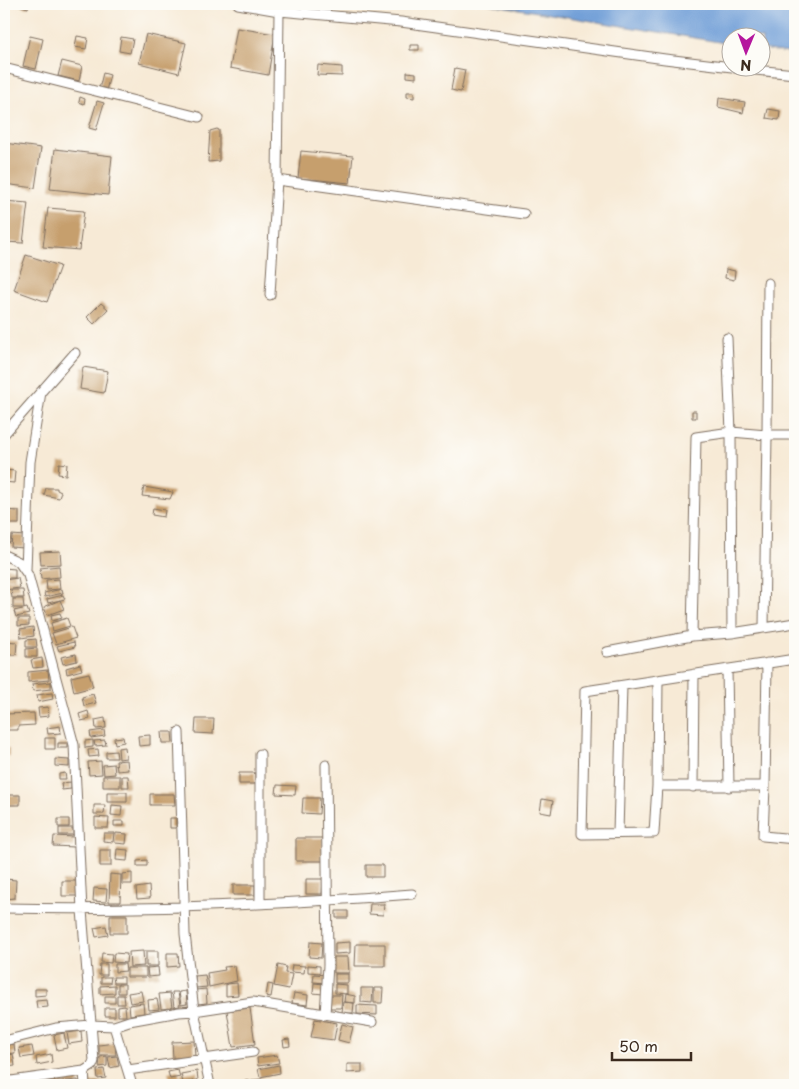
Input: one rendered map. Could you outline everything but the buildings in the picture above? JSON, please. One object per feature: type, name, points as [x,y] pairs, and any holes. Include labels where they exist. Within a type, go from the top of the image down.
[{"type":"street","points":[[238,4],[279,11],[401,22],[665,60],[722,66]]},
{"type":"street","points":[[270,295],[277,180],[279,11]]},
{"type":"street","points":[[4,68],[199,118]]},
{"type":"street","points":[[772,71],[795,74]]},
{"type":"street","points":[[277,180],[524,214]]},
{"type":"street","points":[[764,628],[768,283]]},
{"type":"street","points":[[727,338],[731,432],[732,633]]},
{"type":"street","points":[[4,434],[75,353]]},
{"type":"street","points":[[4,1082],[84,1072],[92,1066],[94,1061],[82,910],[74,745],[26,570],[30,462],[41,392]]},
{"type":"street","points":[[692,636],[696,437],[731,432],[795,435]]},
{"type":"street","points":[[4,555],[19,562],[26,570]]},
{"type":"street","points":[[607,652],[692,636],[732,633],[795,623]]},
{"type":"street","points":[[658,680],[657,786],[654,833],[582,834],[585,691],[795,659]]},
{"type":"street","points":[[767,663],[763,836],[795,839]]},
{"type":"street","points":[[727,669],[729,787]]},
{"type":"street","points":[[693,787],[694,674]]},
{"type":"street","points":[[618,833],[622,686]]},
{"type":"street","points":[[179,732],[185,934],[194,1011],[210,1085]]},
{"type":"street","points":[[260,754],[260,904]]},
{"type":"street","points":[[325,1015],[328,966],[326,765]]},
{"type":"street","points":[[657,786],[765,786]]},
{"type":"street","points":[[4,908],[82,910],[260,904],[412,894]]},
{"type":"street","points":[[4,1040],[56,1028],[91,1025],[114,1026],[129,1021],[179,1012],[253,1002],[263,1002],[325,1015],[372,1022]]},
{"type":"street","points":[[114,1026],[132,1085]]},
{"type":"street","points":[[128,1070],[253,1052]]},
{"type":"street","points":[[84,1072],[85,1085]]},
{"type":"water","points":[[489,4],[795,4],[795,54],[772,51],[772,28],[722,28],[722,43]]}]
